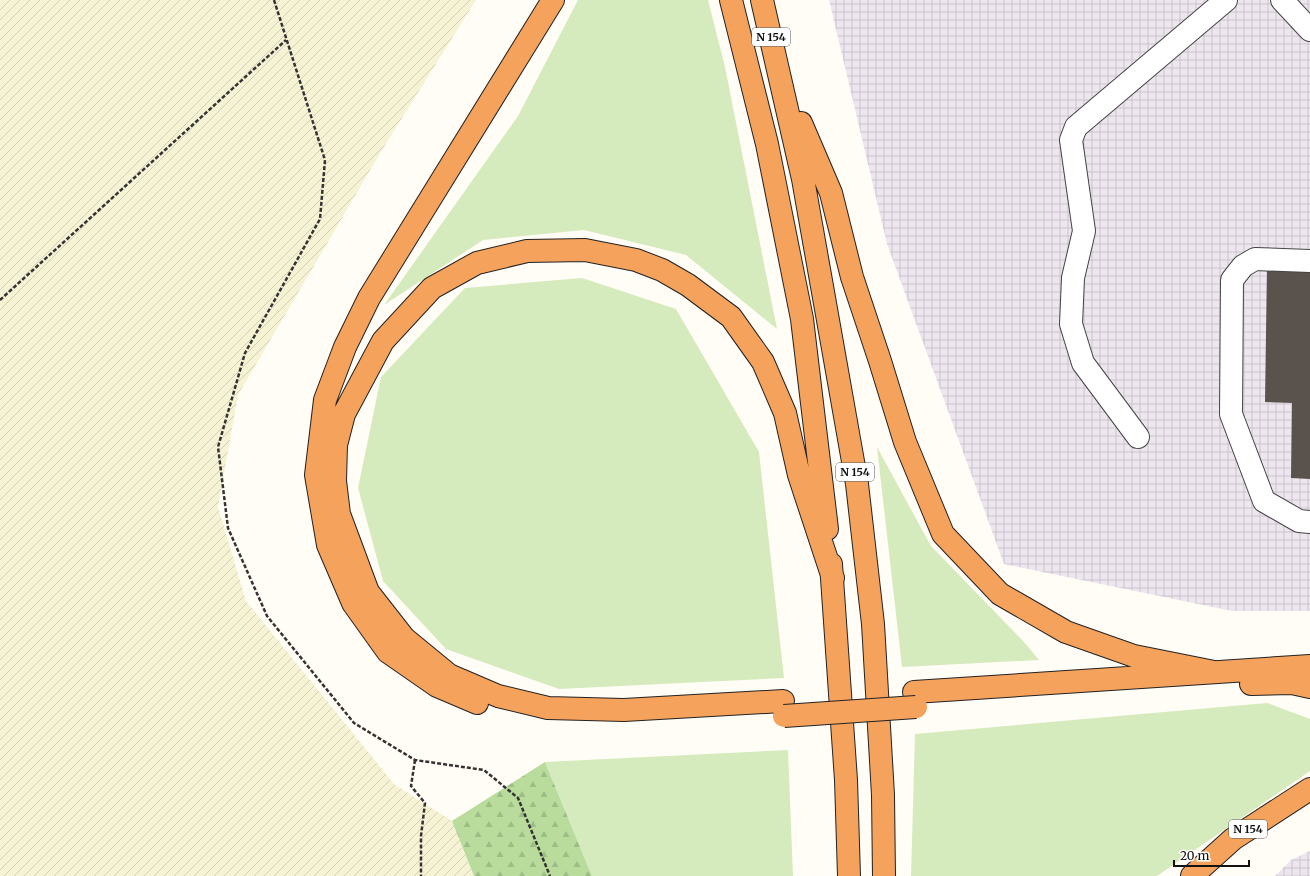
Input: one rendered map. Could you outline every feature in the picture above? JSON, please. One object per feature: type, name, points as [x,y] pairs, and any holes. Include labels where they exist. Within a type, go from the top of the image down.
[{"type":"highway","points":[[553,0],[369,298],[345,347],[325,400],[316,475],[328,545],[353,603],[388,652],[437,686],[491,709],[549,721],[624,724],[784,709],[915,700],[1292,683],[1310,687]]},
{"type":"highway","name":"N 154","points":[[731,0],[767,144],[802,319],[833,578],[846,780],[849,876]]},
{"type":"highway","name":"N 154","points":[[762,0],[805,187],[857,484],[873,624],[883,795],[884,876]]},
{"type":"highway","points":[[779,73],[831,193],[852,277],[905,442],[943,534],[1000,594],[1066,632],[1134,656],[1214,672]]},
{"type":"highway","points":[[784,709],[624,710],[548,708],[498,696],[449,675],[404,638],[368,592],[339,514],[335,481],[336,445],[344,414],[383,341],[432,288],[477,263],[527,251],[585,250],[636,260],[662,270],[688,285],[731,317],[763,362],[785,413],[799,475],[833,578]]},
{"type":"highway","points":[[915,700],[1214,672],[1310,666]]},
{"type":"highway","name":"N 154","points":[[1192,876],[1232,839],[1310,789]]},
{"type":"lane","points":[[1138,437],[1083,362],[1071,324],[1073,278],[1084,231],[1070,140],[1076,127],[1226,0]]},
{"type":"lane","points":[[1282,0],[1310,30]]},
{"type":"lane","points":[[1310,261],[1255,259],[1243,266],[1232,280],[1231,406],[1231,414],[1264,501],[1299,521],[1310,522]]},
{"type":"path","points":[[0,300],[286,40]]},
{"type":"path","points":[[415,760],[411,786],[425,803],[421,876]]},
{"type":"shaded area","points":[[0,0],[476,0],[382,150],[238,395],[218,507],[246,601],[394,784],[452,821],[474,876],[0,876]]},
{"type":"shaded area","points":[[829,0],[1310,0],[1310,611],[1232,611],[1004,564],[887,244]]},
{"type":"shaded area","points":[[1310,851],[1310,876],[1275,876],[1291,860]]},
{"type":"green space","points":[[578,0],[708,0],[725,67],[777,329],[686,255],[584,230],[483,240],[384,305],[518,116]]},
{"type":"green space","points":[[582,278],[676,309],[759,452],[784,678],[559,689],[446,649],[383,581],[358,488],[381,377],[465,288]]},
{"type":"green space","points":[[877,447],[931,546],[1025,643],[1039,660],[902,667]]},
{"type":"green space","points":[[1267,703],[1310,719],[1310,771],[1157,876],[911,876],[915,734]]},
{"type":"green space","points":[[788,750],[793,876],[592,876],[545,762]]},
{"type":"green space","points":[[545,762],[592,876],[474,876],[452,821]]},
{"type":"building","points":[[1267,266],[1310,268],[1310,479],[1291,478],[1292,403],[1265,402]]}]
